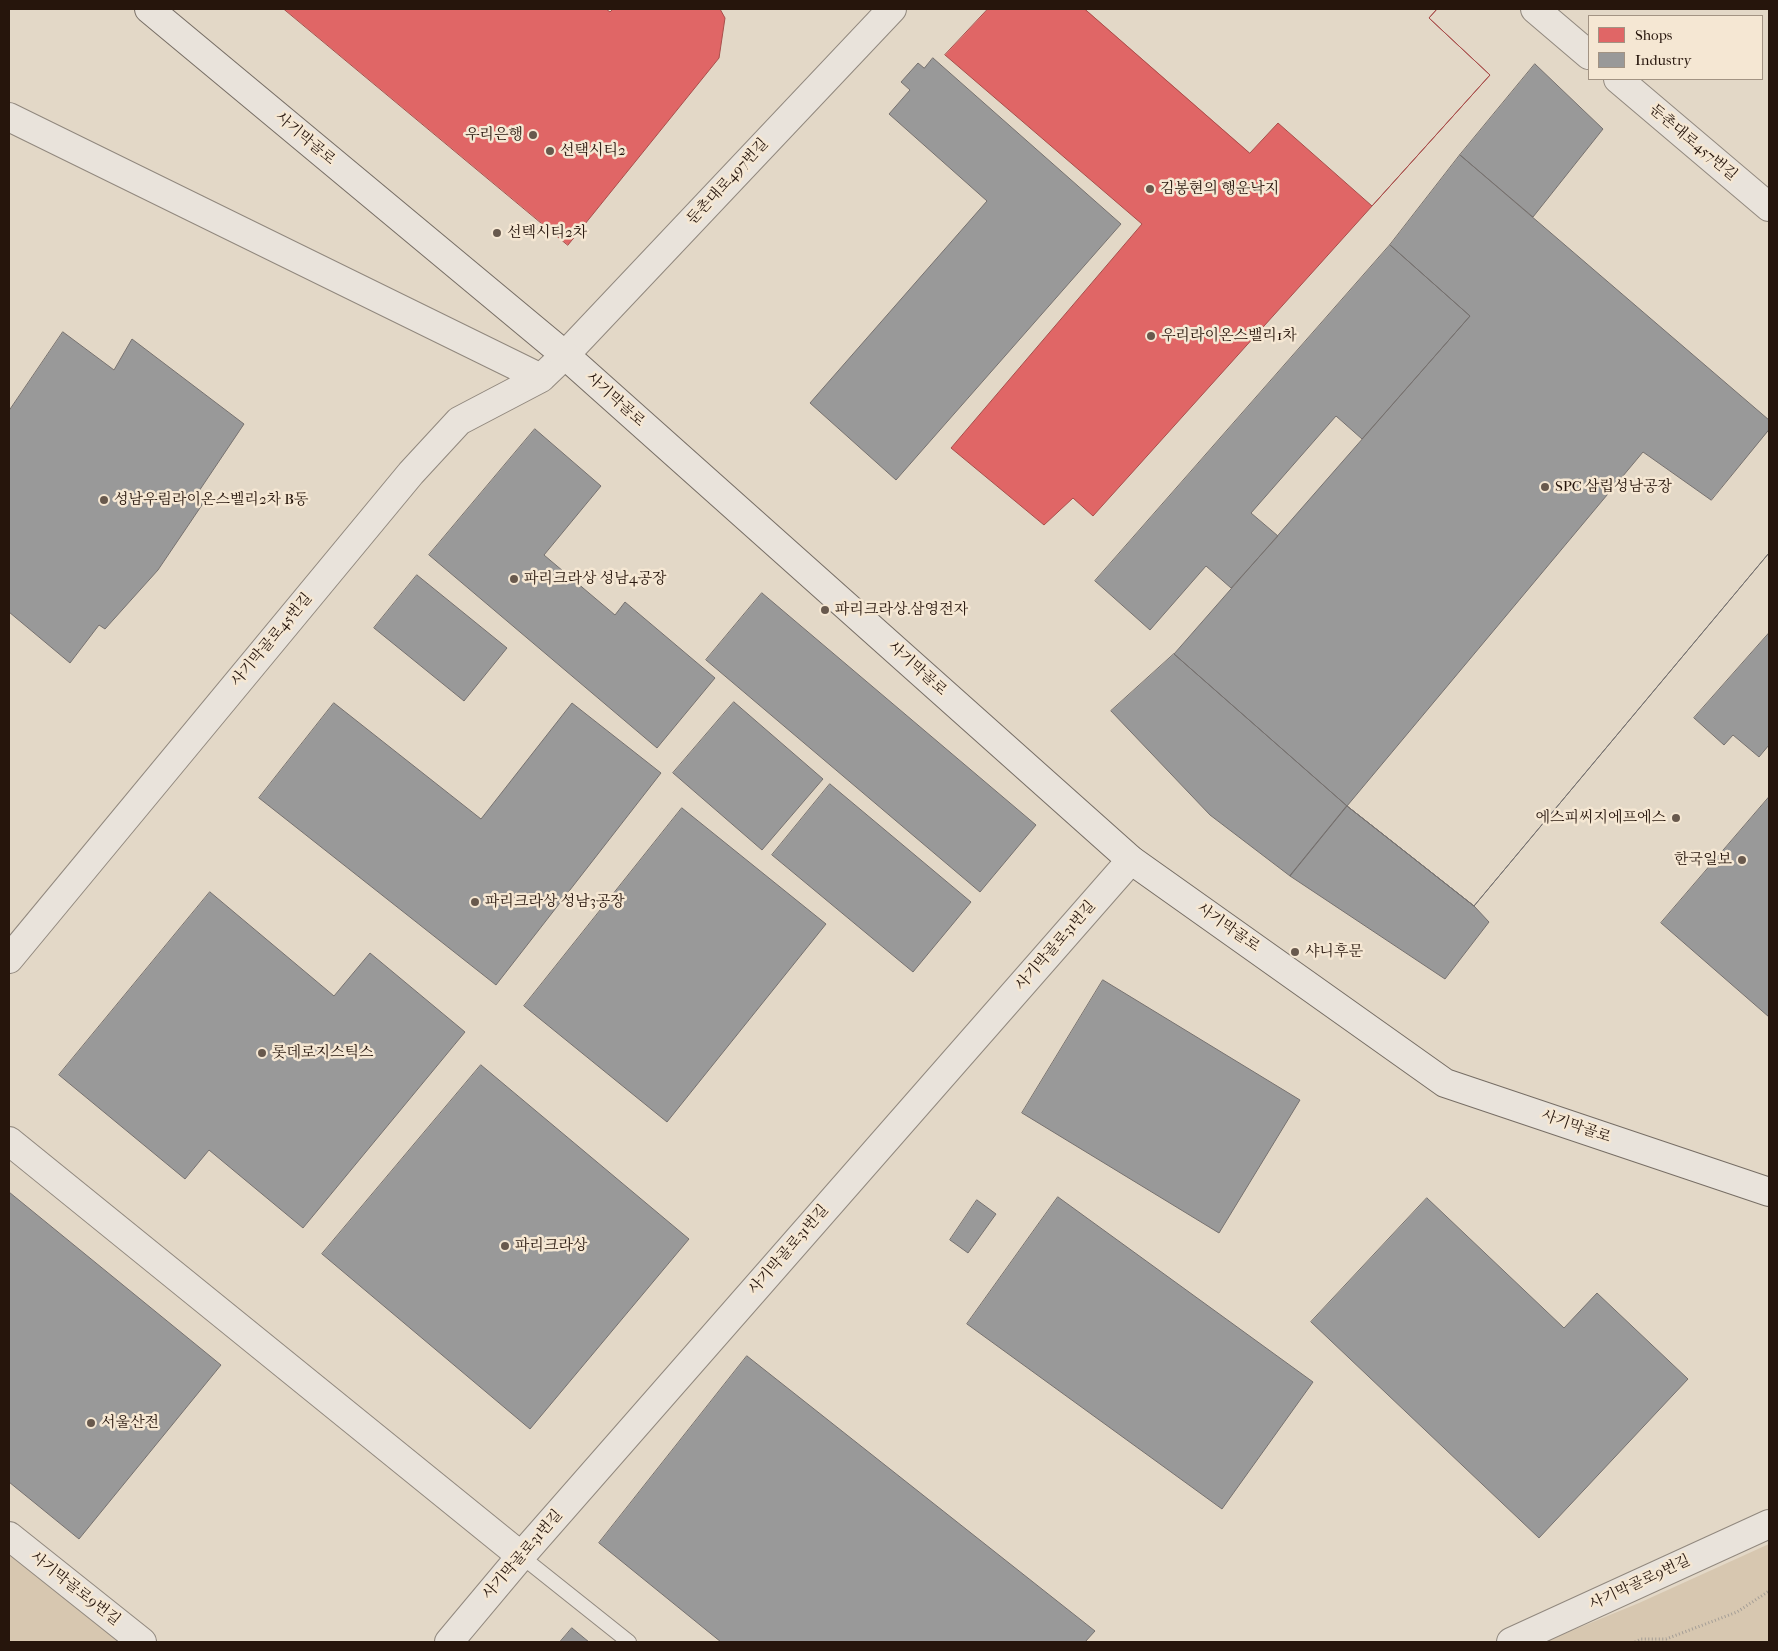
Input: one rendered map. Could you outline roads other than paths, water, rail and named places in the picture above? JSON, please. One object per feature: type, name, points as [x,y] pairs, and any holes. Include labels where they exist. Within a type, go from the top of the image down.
[{"type":"street","name":"사기막골로","points":[[149,9],[565,355],[1131,860],[1445,1083],[1769,1192]]},
{"type":"street","name":"둔촌대로497번길","points":[[565,355],[892,9]]},
{"type":"street","points":[[1535,9],[1588,54]]},
{"type":"street","name":"둔촌대로457번길","points":[[1619,80],[1769,206]]},
{"type":"street","points":[[9,117],[541,378]]},
{"type":"street","name":"사기막골로45번길","points":[[9,959],[411,473],[459,420],[541,378],[565,355]]},
{"type":"street","name":"사기막골로31번길","points":[[448,1642],[521,1556],[1131,860]]},
{"type":"street","points":[[9,1141],[521,1556]]},
{"type":"street","name":"사기막골로9번길","points":[[1511,1642],[1769,1524]]},
{"type":"street","name":"사기막골로9번길","points":[[9,1536],[142,1642]]},
{"type":"lane","points":[[521,1556],[629,1642]]},
{"type":"place","name":"우리은행","points":[[533,135]]},
{"type":"place","name":"선택시티2","points":[[550,151]]},
{"type":"place","name":"김봉현의 행운낙지","points":[[1150,189]]},
{"type":"place","name":"선텍시티2차","points":[[497,233]]},
{"type":"place","name":"우리라이온스밸리1차","points":[[1151,336]]},
{"type":"place","name":"SPC 삼립성남공장","points":[[1545,487]]},
{"type":"place","name":"성남우림라이온스벨리2차 B동","points":[[104,500]]},
{"type":"place","name":"파리크라상 성남4공장","points":[[514,579]]},
{"type":"place","name":"파리크라상.삼영전자","points":[[825,610]]},
{"type":"place","name":"에스피씨지에프에스","points":[[1676,818]]},
{"type":"place","name":"한국일보","points":[[1742,860]]},
{"type":"place","name":"파리크라상 성남3공장","points":[[475,902]]},
{"type":"place","name":"샤니후문","points":[[1295,952]]},
{"type":"place","name":"롯데로지스틱스","points":[[262,1053]]},
{"type":"place","name":"파리크라상","points":[[505,1246]]},
{"type":"place","name":"서울산전","points":[[91,1423]]}]
